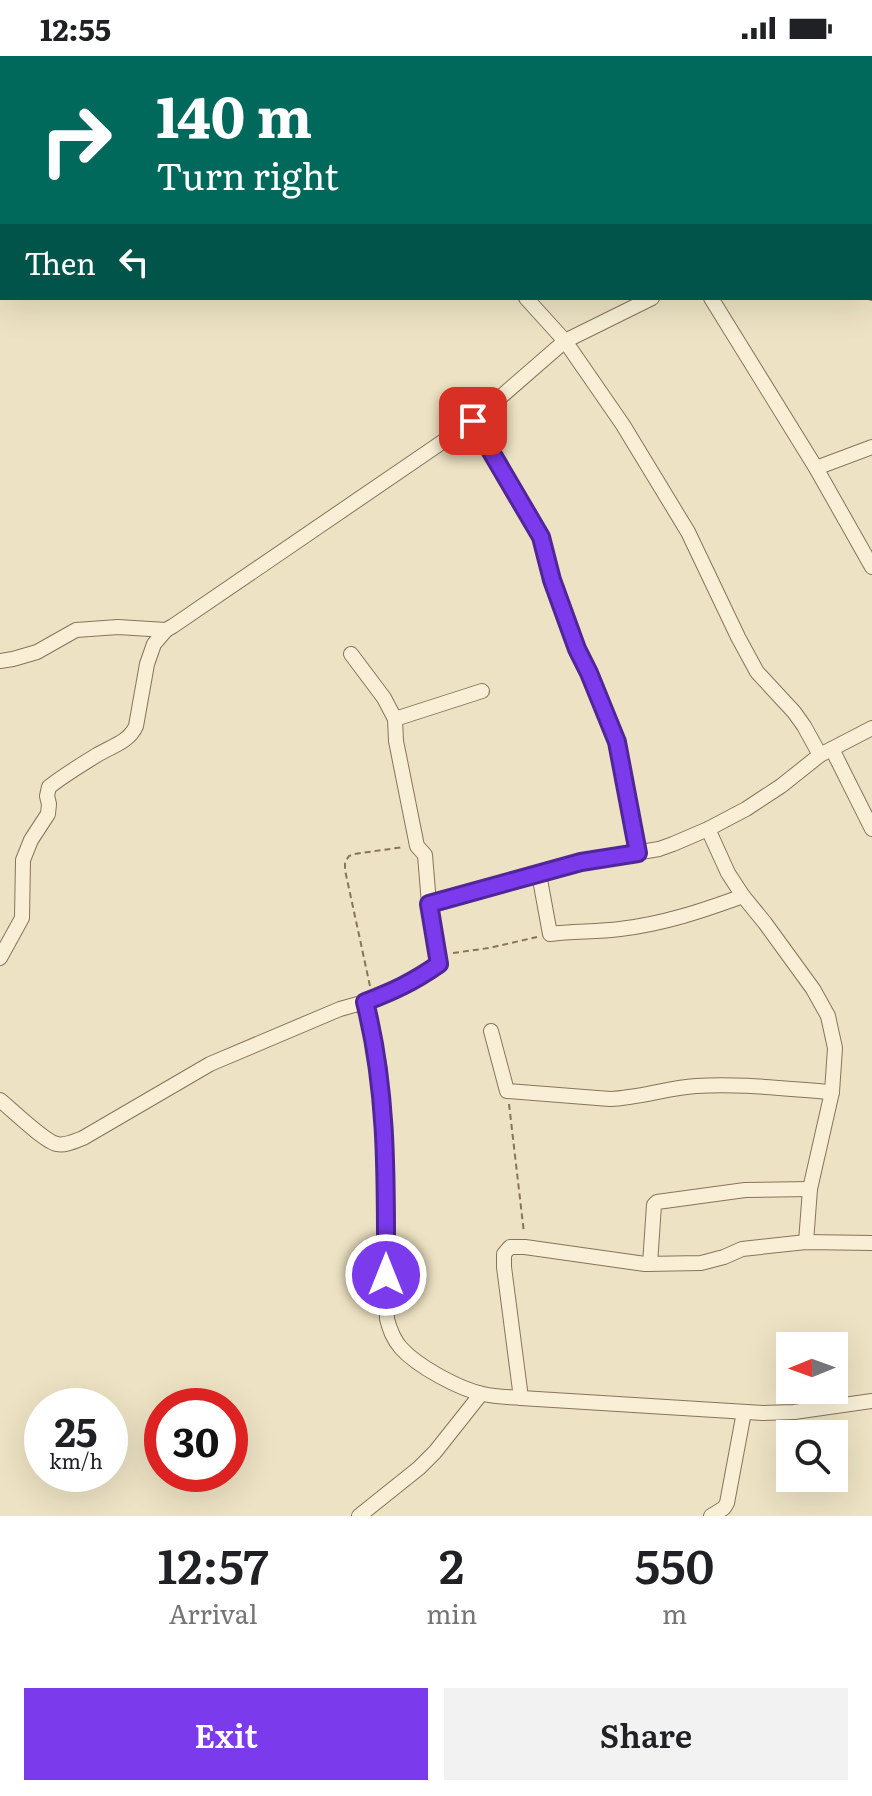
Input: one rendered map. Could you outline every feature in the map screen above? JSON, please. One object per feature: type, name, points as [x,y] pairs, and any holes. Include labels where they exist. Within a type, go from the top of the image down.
[{"type":"street","points":[[528,300],[565,341],[623,425],[688,532],[757,672],[826,752],[872,829]]},
{"type":"street","points":[[1,952],[22,918],[23,860],[31,840],[48,814],[49,787],[133,734],[147,664],[154,644],[166,630],[473,421],[565,341],[648,300]]},
{"type":"street","points":[[712,300],[816,468],[872,567]]},
{"type":"street","points":[[473,421],[541,537],[552,580],[577,649],[617,742],[638,853]]},
{"type":"street","points":[[816,468],[872,447]]},
{"type":"street","points":[[0,661],[37,652],[76,630],[118,627],[166,630]]},
{"type":"street","points":[[0,1100],[48,1140],[58,1144],[69,1143],[83,1138],[210,1064],[340,1009],[396,991],[439,964],[425,855],[417,846],[396,741],[395,719],[384,698],[351,654]]},
{"type":"street","points":[[395,719],[482,691]]},
{"type":"street","points":[[429,904],[581,862],[659,849],[746,809],[826,752],[872,728]]},
{"type":"street","points":[[708,829],[728,873],[813,989],[828,1016],[835,1048],[832,1092],[810,1189],[806,1242]]},
{"type":"street","points":[[539,874],[550,934],[623,929],[697,913],[743,896]]},
{"type":"street","points":[[369,1000],[383,1107],[387,1319],[392,1336],[412,1358],[481,1394],[521,1398],[744,1412],[794,1412],[872,1401]]},
{"type":"street","points":[[491,1031],[507,1091],[610,1099],[696,1086],[832,1092]]},
{"type":"street","points":[[650,1264],[654,1205],[657,1202],[745,1190],[810,1189]]},
{"type":"street","points":[[521,1398],[504,1254],[510,1247],[650,1264],[710,1262],[742,1249],[806,1242],[872,1243]]},
{"type":"street","points":[[359,1516],[435,1452],[481,1394]]},
{"type":"street","points":[[711,1516],[727,1503],[744,1412]]},
{"type":"path","points":[[369,1000],[345,862],[354,854],[417,846]]},
{"type":"path","points":[[439,964],[455,952],[550,934]]},
{"type":"path","points":[[507,1091],[525,1247]]},
{"type":"route","points":[[386,1275],[383,1107],[379,1065],[365,1002],[414,982],[439,964],[429,904],[581,862],[638,853],[617,742],[577,649],[552,580],[541,537],[473,421]]}]
